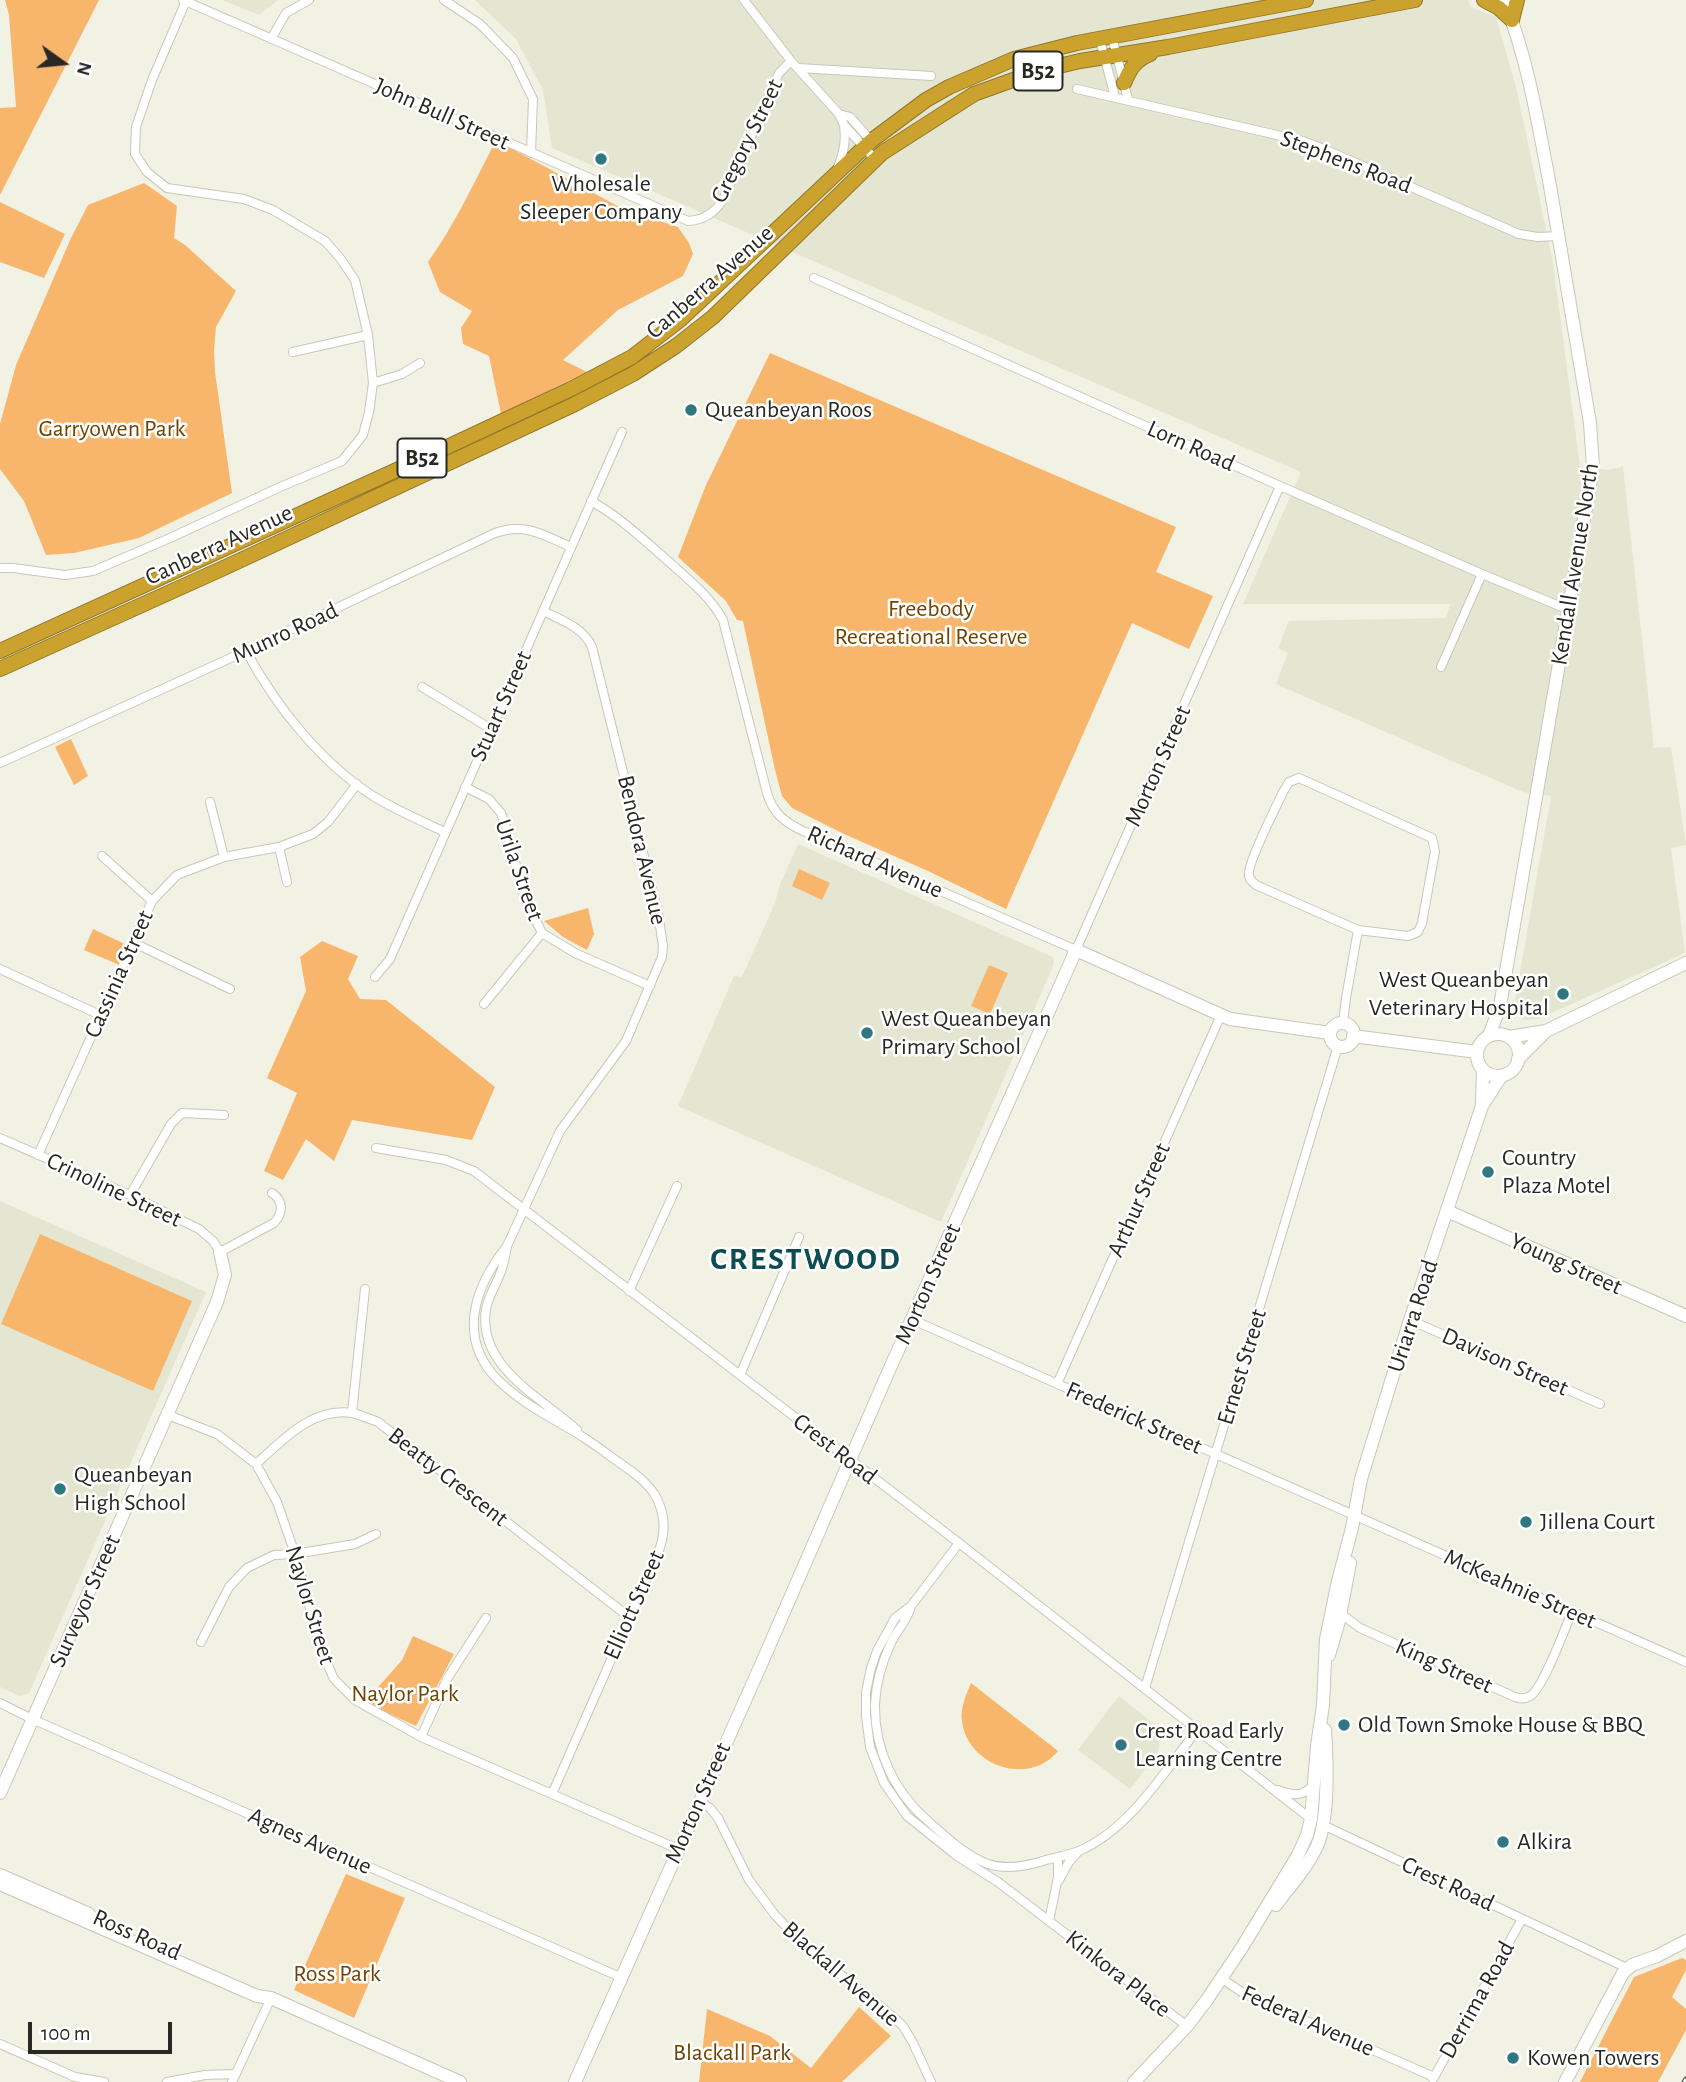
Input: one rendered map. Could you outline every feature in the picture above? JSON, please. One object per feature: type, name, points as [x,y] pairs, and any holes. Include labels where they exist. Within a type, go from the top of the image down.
[{"type":"highway","name":"Canberra Avenue","points":[[0,651],[472,436],[632,357],[680,320],[868,144],[926,100],[960,82],[1014,59],[1077,43],[1306,0]]},
{"type":"highway","name":"Canberra Avenue","points":[[0,669],[575,404],[633,374],[676,346],[713,317],[879,156],[949,108],[990,87],[1038,71],[1110,56],[1416,0]]},
{"type":"highway","points":[[1484,0],[1499,8],[1512,20],[1517,0]]},
{"type":"highway","points":[[1124,83],[1137,61],[1168,47]]},
{"type":"street","points":[[271,39],[286,13],[309,0]]},
{"type":"street","points":[[444,0],[480,24],[513,58],[533,99],[531,153]]},
{"type":"street","points":[[744,0],[791,61],[839,114],[846,139],[845,150],[836,173]]},
{"type":"street","name":"Kendall Avenue North","points":[[1489,1036],[1500,1006],[1593,467],[1593,447],[1559,236],[1527,70],[1504,0]]},
{"type":"street","points":[[0,568],[65,575],[93,571],[280,486],[342,461],[363,435],[373,383],[368,335],[355,280],[340,258],[325,241],[273,210],[244,200],[167,188],[147,173],[135,154],[136,127],[152,80],[185,1]]},
{"type":"street","name":"John Bull Street","points":[[185,1],[683,220],[703,219]]},
{"type":"street","points":[[1106,38],[1115,97]]},
{"type":"street","points":[[1110,56],[1124,83],[1128,99]]},
{"type":"street","name":"Gregory Street","points":[[703,219],[723,200],[777,78],[791,61]]},
{"type":"street","points":[[799,68],[930,76]]},
{"type":"street","name":"Stephens Road","points":[[1077,89],[1303,141],[1519,234],[1559,236]]},
{"type":"street","points":[[839,114],[850,117],[879,156]]},
{"type":"street","points":[[844,125],[868,144]]},
{"type":"street","name":"Lorn Road","points":[[814,278],[1482,575],[1569,610]]},
{"type":"street","points":[[293,352],[368,335]]},
{"type":"street","points":[[373,383],[402,374],[420,363]]},
{"type":"street","name":"Stuart Street","points":[[375,977],[390,959],[622,432]]},
{"type":"street","name":"Morton Street","points":[[575,2082],[1280,486]]},
{"type":"street","name":"Richard Avenue","points":[[591,501],[653,548],[701,591],[720,615],[766,793],[782,819],[803,831],[1221,1016],[1330,1033]]},
{"type":"street","name":"Munro Road","points":[[0,763],[508,529],[528,529],[571,547]]},
{"type":"street","points":[[1441,667],[1482,575]]},
{"type":"street","name":"Bendora Avenue","points":[[525,1210],[560,1131],[626,1041],[662,957],[662,930],[589,638],[582,631],[543,611]]},
{"type":"street","points":[[246,651],[264,684],[303,733],[356,785],[389,805],[445,832]]},
{"type":"street","points":[[422,687],[491,729]]},
{"type":"street","points":[[1292,779],[1303,779],[1433,839],[1435,851],[1418,932],[1408,936],[1359,930],[1256,885],[1250,879],[1248,874],[1251,862],[1283,792],[1292,779]]},
{"type":"street","name":"Cassinia Street","points":[[38,1155],[152,901],[177,875],[224,857],[279,847],[313,834],[321,829],[356,785]]},
{"type":"street","name":"Urila Street","points":[[465,787],[489,799],[501,813],[524,896],[542,933],[575,953],[650,986]]},
{"type":"street","points":[[210,802],[224,857]]},
{"type":"street","points":[[279,847],[287,882]]},
{"type":"street","points":[[102,856],[152,901]]},
{"type":"street","points":[[1343,1023],[1359,930]]},
{"type":"street","points":[[484,1004],[542,933]]},
{"type":"street","points":[[132,942],[230,989]]},
{"type":"street","points":[[1546,1031],[1518,1059],[1512,1070],[1502,1075],[1483,1070],[1478,1062],[1477,1052],[1481,1042],[1489,1036],[1498,1034],[1508,1037],[1546,1031],[1686,963]]},
{"type":"street","points":[[0,969],[100,1014]]},
{"type":"street","name":"Kendall Avenue North","points":[[1500,1006],[1508,1037]]},
{"type":"street","name":"Arthur Street","points":[[1057,1384],[1221,1016]]},
{"type":"street","points":[[1343,1023],[1350,1026],[1353,1036],[1350,1044],[1338,1046],[1333,1042],[1330,1033],[1336,1024],[1343,1023]]},
{"type":"street","points":[[1353,1036],[1477,1052]]},
{"type":"street","points":[[1508,1037],[1517,1047],[1518,1059]]},
{"type":"street","name":"Ernest Street","points":[[1145,1688],[1338,1046]]},
{"type":"street","name":"Uriarra Road","points":[[1482,1106],[1483,1070]]},
{"type":"street","name":"Uriarra Road","points":[[1317,1822],[1315,1779],[1323,1705],[1326,1639],[1366,1460],[1482,1106],[1502,1075]]},
{"type":"street","points":[[130,1195],[171,1124],[182,1113],[224,1115]]},
{"type":"street","name":"Crinoline Street","points":[[0,1138],[130,1195],[199,1229],[213,1241],[220,1252]]},
{"type":"street","name":"Crest Road","points":[[376,1148],[446,1160],[465,1166],[959,1543],[1317,1822],[1627,1968]]},
{"type":"street","points":[[629,1291],[677,1186]]},
{"type":"street","points":[[220,1252],[274,1223],[280,1215],[281,1206],[278,1197],[272,1193]]},
{"type":"street","name":"Elliott Street","points":[[525,1210],[477,1298],[473,1322],[477,1348],[498,1380],[546,1416],[587,1439],[653,1491],[660,1504],[664,1529],[663,1541],[552,1794]]},
{"type":"street","name":"Young Street","points":[[1447,1211],[1686,1316]]},
{"type":"street","points":[[740,1375],[799,1237]]},
{"type":"street","name":"Surveyor Street","points":[[0,1793],[222,1290],[225,1269],[220,1252]]},
{"type":"street","points":[[352,1413],[365,1289]]},
{"type":"street","name":"Frederick Street","points":[[913,1320],[1216,1454],[1353,1522]]},
{"type":"street","name":"Davison Street","points":[[1410,1320],[1600,1404]]},
{"type":"street","name":"Beatty Crescent","points":[[256,1464],[295,1429],[324,1414],[352,1413],[379,1422],[629,1618]]},
{"type":"street","name":"Naylor Street","points":[[168,1415],[217,1434],[256,1464],[277,1502],[295,1554],[322,1652],[334,1679],[355,1700],[421,1737],[678,1849]]},
{"type":"street","name":"Uriarra Road","points":[[1325,1674],[1342,1607],[1351,1557],[1353,1522]]},
{"type":"street","name":"McKeahnie Street","points":[[1353,1522],[1686,1662]]},
{"type":"street","points":[[201,1642],[229,1587],[247,1568],[274,1555],[355,1544],[376,1534]]},
{"type":"street","name":"Kinkora Place","points":[[959,1543],[911,1606],[898,1615],[887,1631],[871,1668],[866,1692],[866,1716],[870,1746],[884,1783],[907,1816],[1187,2026]]},
{"type":"street","name":"Kinkora Place","points":[[911,1606],[891,1642],[877,1688],[875,1711],[882,1756],[899,1789],[917,1812],[945,1836],[986,1863],[1020,1866],[1081,1850],[1105,1836],[1128,1816],[1198,1729]]},
{"type":"street","name":"King Street","points":[[1342,1607],[1344,1616],[1360,1628],[1514,1697],[1524,1699],[1540,1685],[1572,1612]]},
{"type":"street","points":[[421,1737],[447,1679],[486,1618]]},
{"type":"street","points":[[1334,1639],[1344,1629],[1360,1628]]},
{"type":"street","name":"Agnes Avenue","points":[[0,1703],[620,1977]]},
{"type":"street","name":"Uriarra Road","points":[[1134,2082],[1187,2026],[1221,1978],[1317,1822],[1326,1754],[1323,1705]]},
{"type":"street","points":[[1275,1789],[1301,1795],[1315,1779]]},
{"type":"street","name":"Blackall Avenue","points":[[699,1801],[710,1808],[718,1818],[749,1880],[775,1915],[807,1948],[903,2026],[930,2082]]},
{"type":"street","points":[[1055,1890],[1065,1868],[1081,1850]]},
{"type":"street","name":"Kinkora Place","points":[[1049,1921],[1058,1857]]},
{"type":"street","name":"Kinkora Place","points":[[986,1863],[998,1882]]},
{"type":"street","name":"Ross Road","points":[[0,1875],[262,1989],[271,1998]]},
{"type":"street","name":"Ross Road","points":[[0,1884],[257,1996],[271,1998],[460,2082]]},
{"type":"street","name":"Derrima Road","points":[[1433,2080],[1522,1919]]},
{"type":"street","points":[[1565,2082],[1627,1968],[1686,1941]]},
{"type":"street","name":"Federal Avenue","points":[[1221,1978],[1243,1993],[1433,2080]]},
{"type":"street","points":[[167,2082],[205,2075],[233,2078],[271,1998]]},
{"type":"street","points":[[0,2044],[75,2077],[104,2082]]},
{"type":"shaded area","points":[[222,0],[278,0],[259,15]]},
{"type":"shaded area","points":[[475,0],[1468,0],[1471,7],[1496,17],[1517,91],[1553,263],[1580,466],[1607,470],[1623,467],[1654,748],[1671,747],[1686,845],[1671,848],[1685,953],[1538,1019],[1523,1020],[1515,1000],[1551,796],[1523,792],[1276,684],[1288,653],[1278,648],[1289,621],[1445,618],[1451,604],[1243,604],[1301,472],[552,148],[543,90],[516,39]]},
{"type":"shaded area","name":"West Queanbeyan Primary School","points":[[798,844],[1053,957],[1054,964],[941,1222],[678,1106],[734,976],[742,977]]},
{"type":"shaded area","name":"Queanbeyan High School","points":[[0,1201],[206,1292],[29,1693],[20,1696],[0,1687]]},
{"type":"shaded area","name":"Crest Road Early Learning Centre","points":[[1119,1696],[1154,1724],[1161,1735],[1158,1753],[1130,1789],[1078,1750]]},
{"type":"green space","points":[[5,0],[99,0],[0,195],[0,108],[16,107],[9,15]]},
{"type":"green space","points":[[496,140],[623,209],[678,227],[693,254],[683,276],[618,310],[563,360],[587,372],[501,414],[489,356],[463,344],[461,328],[472,311],[440,292],[428,262],[456,218]]},
{"type":"green space","name":"Garryowen Park","points":[[144,183],[177,206],[174,238],[236,291],[216,327],[214,350],[232,493],[139,538],[74,553],[46,555],[24,501],[0,469],[0,424],[16,365],[88,205]]},
{"type":"green space","points":[[0,202],[65,234],[44,278],[0,262]]},
{"type":"green space","name":"Freebody Recreational Reserve","points":[[770,353],[1176,527],[1156,572],[1213,596],[1189,649],[1132,623],[1006,909],[792,808],[782,796],[775,770],[743,621],[737,620],[726,601],[678,557],[706,485]]},
{"type":"green space","points":[[71,739],[88,776],[74,785],[55,747]]},
{"type":"green space","points":[[799,869],[830,883],[822,900],[792,886]]},
{"type":"green space","points":[[588,908],[594,934],[587,950],[563,937],[544,921]]},
{"type":"green space","points":[[93,929],[131,947],[122,966],[84,950]]},
{"type":"green space","points":[[322,941],[358,956],[348,979],[360,999],[386,1000],[495,1087],[472,1140],[352,1120],[334,1161],[306,1139],[283,1180],[264,1171],[297,1093],[267,1078],[306,991],[300,957]]},
{"type":"green space","points":[[989,965],[1008,973],[990,1014],[971,1006]]},
{"type":"green space","points":[[40,1234],[192,1301],[153,1391],[1,1324]]},
{"type":"green space","name":"Naylor Park","points":[[413,1636],[454,1654],[416,1726],[366,1701],[402,1660]]},
{"type":"green space","points":[[971,1683],[1058,1751],[1046,1762],[1031,1768],[1016,1769],[987,1760],[975,1750],[966,1737],[962,1721],[965,1697]]},
{"type":"green space","name":"Ross Park","points":[[346,1874],[405,1898],[354,2018],[294,1990]]},
{"type":"green space","points":[[1682,1958],[1686,1960],[1686,1970],[1672,1997],[1686,2009],[1686,2030],[1658,2082],[1580,2082],[1634,1977]]},
{"type":"green space","name":"Blackall Park","points":[[859,2007],[891,2036],[842,2082],[699,2082],[707,2009],[770,2036],[811,2068]]},
{"type":"place","name":"Wholesale Sleeper Company","points":[[601,159]]},
{"type":"place","name":"Queanbeyan Roos","points":[[691,410]]},
{"type":"place","name":"West Queanbeyan Veterinary Hospital","points":[[1563,994]]},
{"type":"place","name":"West Queanbeyan Primary School","points":[[867,1033]]},
{"type":"place","name":"Country Plaza Motel","points":[[1488,1172]]},
{"type":"place","name":"Queanbeyan High School","points":[[60,1489]]},
{"type":"place","name":"Jillena Court","points":[[1526,1522]]},
{"type":"place","name":"Old Town Smoke House & BBQ","points":[[1344,1725]]},
{"type":"place","name":"Crest Road Early Learning Centre","points":[[1121,1745]]},
{"type":"place","name":"Alkira","points":[[1503,1842]]},
{"type":"place","name":"Kowen Towers","points":[[1513,2058]]},
{"type":"district","name":"CRESTWOOD","points":[[806,1259]]}]
